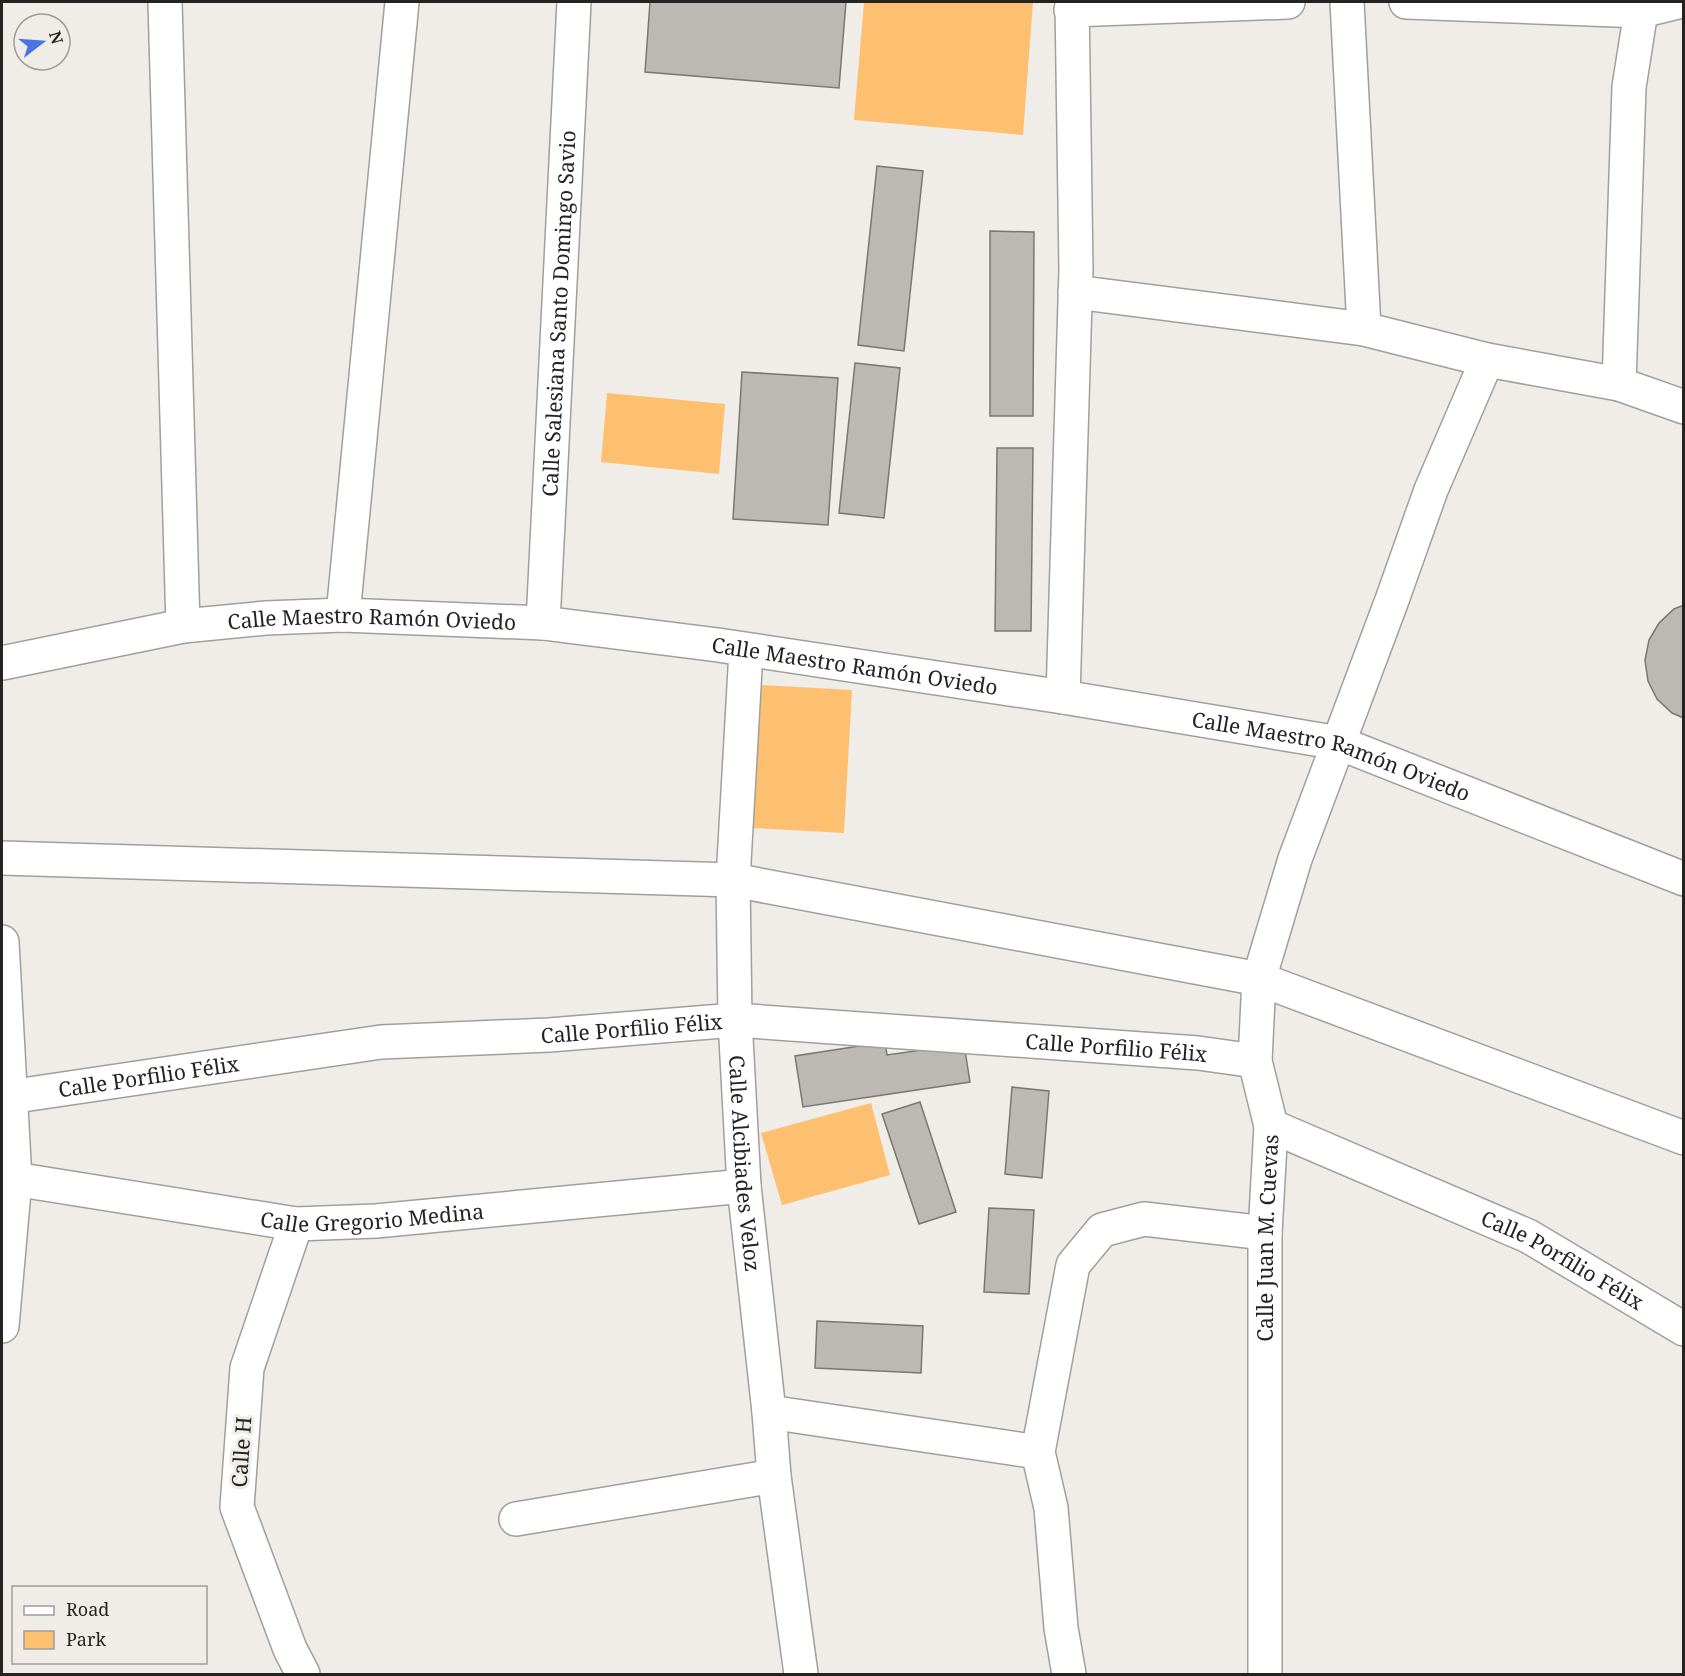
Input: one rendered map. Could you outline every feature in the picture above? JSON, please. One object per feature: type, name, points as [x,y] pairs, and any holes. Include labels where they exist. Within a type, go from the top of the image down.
[{"type":"street","points":[[165,2],[183,626]]},
{"type":"street","points":[[343,615],[402,2]]},
{"type":"street","name":"Calle Salesiana Santo Domingo Savio","points":[[543,623],[574,2]]},
{"type":"street","points":[[1063,697],[1075,292],[1072,6],[1288,2]]},
{"type":"street","points":[[1347,2],[1364,329]]},
{"type":"street","points":[[1406,2],[1641,11],[1678,2]]},
{"type":"street","points":[[1619,384],[1629,87],[1641,11]]},
{"type":"street","points":[[1075,292],[1364,329],[1487,360],[1619,384],[1683,407]]},
{"type":"street","name":"Calle Juan M. Cuevas","points":[[1265,1674],[1265,1233],[1270,1126],[1255,1061],[1259,979],[1295,859],[1431,490],[1487,360]]},
{"type":"street","name":"Calle Maestro Ramón Oviedo","points":[[2,663],[183,626],[266,618],[343,615],[543,623],[1063,697],[1339,743],[1683,879]]},
{"type":"street","name":"Calle Alcibiades Veloz","points":[[746,651],[733,880],[735,1020],[744,1186],[774,1476],[801,1674]]},
{"type":"street","points":[[2,858],[733,880],[1259,979],[1683,1138]]},
{"type":"street","points":[[2,942],[9,1097],[2,1326]]},
{"type":"street","name":"Calle Porfilio Félix","points":[[9,1097],[381,1042],[549,1035],[735,1020],[1198,1053],[1255,1061]]},
{"type":"street","name":"Calle Porfilio Félix","points":[[1270,1126],[1527,1236],[1683,1329]]},
{"type":"street","name":"Calle Gregorio Medina","points":[[8,1179],[296,1224],[376,1221],[744,1186]]},
{"type":"street","points":[[1069,1674],[1061,1628],[1051,1508],[1038,1452],[1073,1265],[1102,1230],[1144,1219],[1265,1233]]},
{"type":"street","name":"Calle H","points":[[296,1224],[247,1368],[237,1507],[290,1649],[303,1674]]},
{"type":"street","points":[[769,1412],[1038,1452]]},
{"type":"street","points":[[516,1519],[774,1476]]},
{"type":"green space","points":[[864,2],[1033,2],[1023,135],[854,120]]},
{"type":"green space","points":[[607,393],[725,404],[719,474],[601,462]]},
{"type":"green space","points":[[761,685],[852,690],[844,833],[753,828]]},
{"type":"green space","points":[[871,1103],[890,1175],[782,1205],[761,1133]]},
{"type":"building","points":[[650,2],[846,2],[839,88],[645,72]]},
{"type":"building","points":[[877,166],[923,171],[904,351],[858,345]]},
{"type":"building","points":[[990,231],[1034,232],[1033,416],[990,416]]},
{"type":"building","points":[[855,363],[900,368],[884,518],[839,513]]},
{"type":"building","points":[[742,372],[838,378],[828,525],[733,519]]},
{"type":"building","points":[[997,448],[1033,448],[1031,631],[995,631]]},
{"type":"building","points":[[1684,605],[1684,718],[1672,713],[1657,699],[1648,681],[1645,660],[1649,640],[1659,623],[1674,609]]},
{"type":"building","points":[[885,1042],[887,1055],[964,1044],[970,1082],[803,1107],[795,1056]]},
{"type":"building","points":[[1012,1087],[1049,1091],[1042,1178],[1005,1174]]},
{"type":"building","points":[[920,1102],[956,1212],[919,1224],[882,1114]]},
{"type":"building","points":[[989,1208],[1034,1210],[1029,1294],[984,1292]]},
{"type":"building","points":[[817,1321],[923,1326],[921,1373],[815,1368]]}]
